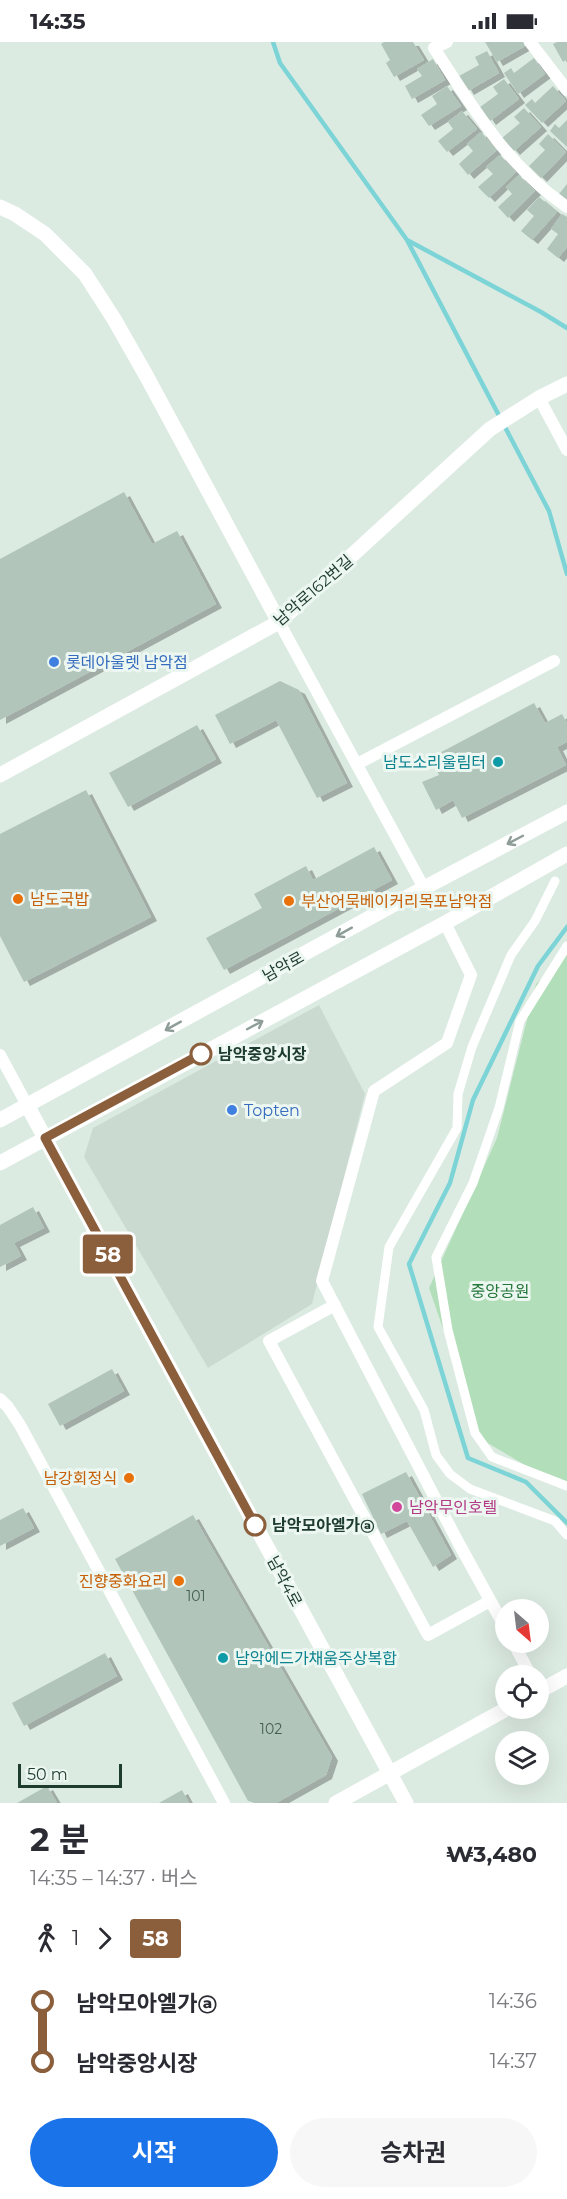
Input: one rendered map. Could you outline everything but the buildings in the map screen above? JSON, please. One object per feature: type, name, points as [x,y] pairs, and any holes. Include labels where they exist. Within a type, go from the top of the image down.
[{"type":"street","points":[[447,42],[434,48],[477,114],[518,167],[567,207]]},
{"type":"street","points":[[530,42],[567,90]]},
{"type":"street","points":[[0,207],[45,234],[85,274],[114,319],[424,888]]},
{"type":"street","name":"남악로162번길","points":[[0,775],[279,622],[490,429],[567,384]]},
{"type":"street","points":[[535,401],[567,450]]},
{"type":"street","points":[[357,764],[554,661]]},
{"type":"street","name":"남악로","points":[[0,1120],[567,812]]},
{"type":"street","points":[[0,1162],[445,923],[567,854]]},
{"type":"street","points":[[555,881],[535,921],[511,955],[472,1047],[458,1094],[457,1128],[389,1247],[378,1327],[424,1410],[436,1455],[450,1474],[470,1489],[555,1521],[567,1535]]},
{"type":"street","points":[[445,923],[471,975],[447,1043],[374,1091],[322,1281],[495,1610]]},
{"type":"street","points":[[567,946],[520,1021],[495,1119],[473,1183],[436,1257],[447,1330],[475,1433],[492,1457],[567,1486]]},
{"type":"street","points":[[0,1055],[27,1106]]},
{"type":"street","name":"남악4로","points":[[27,1106],[406,1803]]},
{"type":"street","points":[[335,1305],[269,1341],[428,1635],[490,1601]]},
{"type":"street","points":[[0,1399],[20,1425],[224,1803]]},
{"type":"street","points":[[549,1685],[567,1676]]},
{"type":"street","points":[[336,1803],[495,1715]]},
{"type":"shaded area","points":[[319,1005],[365,1094],[312,1304],[208,1368],[84,1157],[93,1128]]},
{"type":"green space","name":"중앙공원","points":[[567,954],[567,1490],[481,1439],[429,1288],[497,1138],[536,984]]},
{"type":"waterway","points":[[273,42],[280,63],[407,240],[549,511],[567,574]]},
{"type":"waterway","points":[[407,240],[567,328]]},
{"type":"waterway","points":[[567,927],[538,966],[473,1100],[450,1183],[409,1264],[468,1458],[526,1482],[567,1523]]},
{"type":"bus line","name":"58","points":[[201,1054],[45,1138],[255,1525]]},
{"type":"place","name":"롯데아울렛 남악점","points":[[54,662]]},
{"type":"place","name":"남도소리울림터","points":[[498,762]]},
{"type":"place","name":"남도국밥","points":[[18,899]]},
{"type":"place","name":"부산어묵베이커리목포남악점","points":[[289,901]]},
{"type":"place","name":"남악중앙시장","points":[[201,1054]]},
{"type":"place","name":"Topten","points":[[232,1110]]},
{"type":"place","name":"남강회정식","points":[[129,1478]]},
{"type":"place","name":"남악무인호텔","points":[[397,1507]]},
{"type":"place","name":"남악모아엘가ⓐ","points":[[255,1525]]},
{"type":"place","name":"진향중화요리","points":[[179,1581]]},
{"type":"place","name":"남악에드가채움주상복합","points":[[223,1658]]}]
